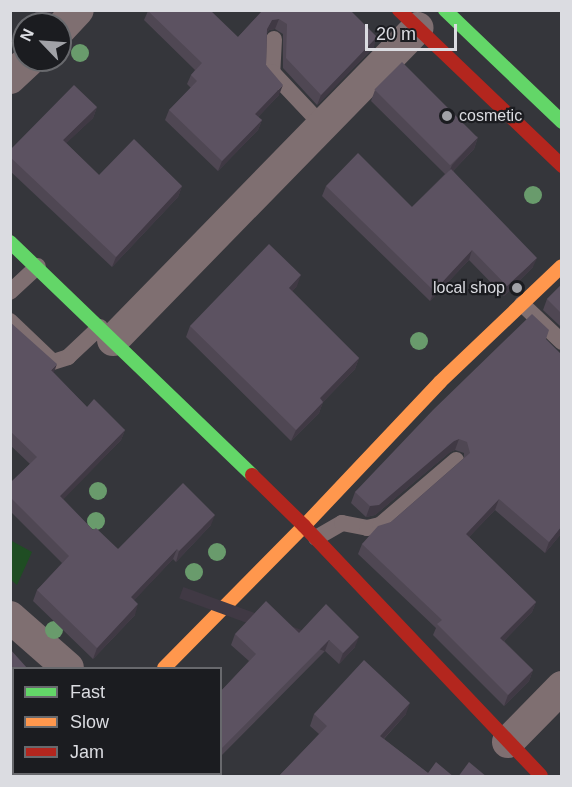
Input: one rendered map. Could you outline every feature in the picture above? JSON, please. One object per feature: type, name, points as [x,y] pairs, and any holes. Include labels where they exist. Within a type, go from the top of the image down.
[{"type":"street","points":[[446,11],[561,122]]},
{"type":"street","points":[[106,333],[322,125],[408,19],[561,166]]},
{"type":"street","points":[[10,242],[38,266],[310,532],[541,777]]},
{"type":"street","points":[[166,667],[310,532],[440,382],[561,266]]},
{"type":"street","points":[[10,617],[66,667]]},
{"type":"street","points":[[508,742],[561,687]]},
{"type":"lane","points":[[274,39],[272,72],[322,125]]},
{"type":"lane","points":[[10,292],[38,266]]},
{"type":"lane","points":[[522,304],[561,342]]},
{"type":"lane","points":[[10,321],[53,362],[68,357],[106,333]]},
{"type":"lane","points":[[310,532],[342,523],[367,528],[380,525],[456,460]]},
{"type":"green space","points":[[10,540],[32,552],[17,585],[11,580]]},
{"type":"building","points":[[210,10],[238,37],[263,10],[350,10],[377,37],[321,95],[286,58],[287,24],[279,19],[272,20],[267,29],[266,65],[283,85],[255,114],[262,120],[222,161],[169,110],[197,81],[191,75],[202,63],[148,11]]},
{"type":"building","points":[[402,62],[478,138],[450,165],[374,90]]},
{"type":"building","points":[[74,85],[97,107],[63,140],[99,175],[134,139],[182,186],[116,257],[10,157],[10,150]]},
{"type":"building","points":[[358,153],[412,207],[451,169],[537,258],[507,286],[472,250],[434,291],[326,186]]},
{"type":"building","points":[[269,244],[301,275],[289,288],[359,358],[320,398],[323,402],[296,430],[190,326]]},
{"type":"building","points":[[561,285],[561,313],[547,299]]},
{"type":"building","points":[[532,314],[549,330],[546,339],[561,354],[561,527],[549,542],[499,499],[466,534],[536,602],[500,638],[533,670],[508,695],[437,624],[442,620],[362,544],[378,526],[391,522],[470,453],[467,442],[459,439],[454,441],[379,505],[370,506],[355,492],[433,410]]},
{"type":"building","points":[[10,322],[57,364],[51,370],[87,407],[94,399],[125,430],[60,496],[93,530],[96,528],[118,549],[183,483],[215,515],[179,551],[177,549],[131,597],[138,604],[97,648],[37,590],[69,556],[10,497],[10,483],[37,457],[10,431]]},
{"type":"building","points":[[266,601],[299,633],[326,604],[359,637],[343,653],[329,640],[222,748],[222,690],[256,654],[235,634]]},
{"type":"building","points":[[10,649],[26,667],[12,667],[12,768],[10,769]]},
{"type":"building","points":[[364,660],[410,703],[380,736],[428,773],[436,762],[454,777],[278,777],[327,726],[314,714]]},
{"type":"building","points":[[469,762],[487,777],[458,777]]},
{"type":"traffic: fast","points":[[445,10],[562,122]]},
{"type":"traffic: fast","points":[[10,242],[252,475]]},
{"type":"traffic: slow","points":[[165,667],[304,526],[440,382],[562,266]]},
{"type":"traffic: jam","points":[[399,10],[562,166]]},
{"type":"traffic: jam","points":[[252,475],[304,526],[541,776]]},
{"type":"place","name":"cosmetic","points":[[447,116]]},
{"type":"place","name":"local shop","points":[[517,288]]}]
